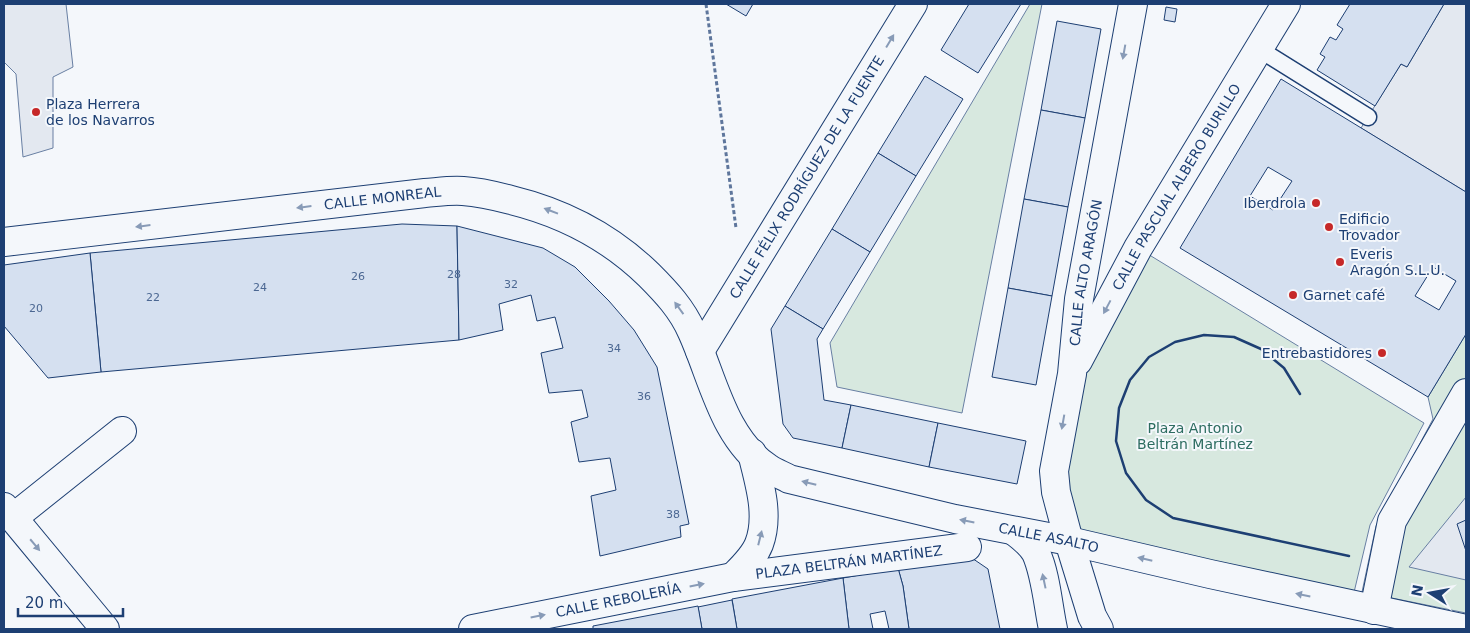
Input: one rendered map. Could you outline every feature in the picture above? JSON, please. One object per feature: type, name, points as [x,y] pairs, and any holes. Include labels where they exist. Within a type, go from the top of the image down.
[{"type":"street","name":"CALLE FÉLIX RODRÍGUEZ DE LA FUENTE","points":[[700,351],[913,4]]},
{"type":"street","name":"CALLE ALTO ARAGÓN","points":[[1099,629],[1092,616],[1069,541],[1056,492],[1054,471],[1072,374],[1081,290],[1133,4]]},
{"type":"street","name":"CALLE PASCUAL ALBERO BURILLO","points":[[1072,374],[1138,248],[1286,4]]},
{"type":"street","name":"CALLE MONREAL","points":[[4,242],[425,192],[463,191],[493,195],[537,206],[568,218],[604,238],[638,264],[664,289],[681,310],[700,351]]},
{"type":"street","name":"CALLE ASALTO","points":[[700,351],[728,420],[738,438],[768,468],[789,478],[955,519],[1069,541],[1201,572],[1466,629]]},
{"type":"street","points":[[1374,610],[1392,521],[1466,393]]},
{"type":"street","points":[[105,629],[8,513],[122,431]]},
{"type":"street","points":[[733,578],[747,563],[759,545],[763,523],[763,500],[752,453]]},
{"type":"street","points":[[1014,531],[1026,540],[1035,552],[1041,568],[1053,629]]},
{"type":"street","name":"PLAZA BELTRÁN MARTÍNEZ","points":[[733,578],[967,547]]},
{"type":"street","name":"CALLE REBOLERÍA","points":[[473,629],[733,578]]},
{"type":"lane","points":[[1259,49],[1368,117]]},
{"type":"path","points":[[706,4],[737,235]]},
{"type":"green space","points":[[1030,4],[1042,4],[962,413],[837,387],[830,343]]},
{"type":"green space","name":"Plaza Antonio Beltrán Martínez","points":[[1138,248],[1424,423],[1370,525],[1351,605],[1069,541],[1056,492],[1072,374]]},
{"type":"green space","points":[[1466,334],[1466,613],[1362,592],[1376,526],[1433,419],[1428,397]]},
{"type":"shaded area","name":"Plaza Herrera de los Navarros","points":[[4,4],[66,4],[73,67],[53,77],[53,148],[23,157],[16,74],[4,62]]},
{"type":"shaded area","points":[[1444,4],[1466,4],[1466,192],[1361,128],[1401,64],[1407,67]]},
{"type":"shaded area","points":[[1466,497],[1466,580],[1409,567]]},
{"type":"building","points":[[726,4],[753,4],[746,16]]},
{"type":"building","points":[[969,4],[1021,4],[978,73],[941,50]]},
{"type":"building","points":[[1350,4],[1444,4],[1407,67],[1401,64],[1375,106],[1317,70],[1325,57],[1320,54],[1330,37],[1336,40],[1343,29],[1337,25]]},
{"type":"building","points":[[1166,7],[1177,9],[1175,22],[1164,20]]},
{"type":"building","points":[[1057,21],[1101,29],[1085,118],[1041,110]]},
{"type":"building","points":[[925,76],[963,99],[916,176],[878,153]]},
{"type":"building","name":"Edificio Trovador","points":[[1281,79],[1466,192],[1466,334],[1428,397],[1180,248]],"holes":[[[1268,167],[1292,181],[1273,210],[1250,196]],[[1433,267],[1456,281],[1439,310],[1415,296]]]},
{"type":"building","points":[[1041,110],[1085,118],[1068,207],[1024,199]]},
{"type":"building","points":[[878,153],[916,176],[870,252],[832,229]]},
{"type":"building","points":[[1024,199],[1068,207],[1052,296],[1008,288]]},
{"type":"building","points":[[402,224],[457,226],[459,340],[101,372],[90,253]]},
{"type":"building","points":[[457,226],[543,248],[575,267],[609,301],[634,330],[657,367],[689,524],[680,526],[681,537],[600,556],[591,496],[616,490],[610,458],[579,462],[571,422],[588,417],[582,390],[549,393],[541,353],[563,348],[555,317],[537,321],[531,295],[499,304],[503,330],[459,340]]},
{"type":"building","points":[[832,229],[870,252],[823,329],[785,306]]},
{"type":"building","points":[[90,253],[101,372],[48,378],[4,326],[4,265]]},
{"type":"building","points":[[1008,288],[1052,296],[1036,385],[992,377]]},
{"type":"building","points":[[785,306],[823,329],[817,339],[824,400],[851,405],[842,448],[793,438],[783,424],[771,329]]},
{"type":"building","points":[[851,405],[938,423],[929,467],[842,448]]},
{"type":"building","points":[[938,423],[1026,441],[1017,484],[929,467]]},
{"type":"building","points":[[1466,520],[1466,551],[1457,524]]},
{"type":"building","points":[[966,554],[988,569],[1000,629],[909,629],[903,586],[898,568]]},
{"type":"building","points":[[898,568],[903,586],[909,629],[889,629],[885,611],[870,614],[873,629],[849,629],[843,578]]},
{"type":"building","points":[[843,578],[849,629],[737,629],[732,599]]},
{"type":"building","points":[[732,600],[737,629],[702,629],[698,607]]},
{"type":"building","points":[[698,606],[702,629],[593,629],[593,626]]},
{"type":"wall","points":[[1300,394],[1284,368],[1261,349],[1234,337],[1204,335],[1175,342],[1149,357],[1130,380],[1119,408],[1116,441],[1126,473],[1146,500],[1173,518],[1349,556]]},
{"type":"place","name":"Plaza Herrera de los Navarros","points":[[36,112]]},
{"type":"place","name":"Iberdrola","points":[[1316,203]]},
{"type":"place","name":"Edificio Trovador","points":[[1329,227]]},
{"type":"place","name":"Everis Aragón S.L.U.","points":[[1340,262]]},
{"type":"place","name":"Garnet café","points":[[1293,295]]},
{"type":"place","name":"Entrebastidores","points":[[1382,353]]}]
